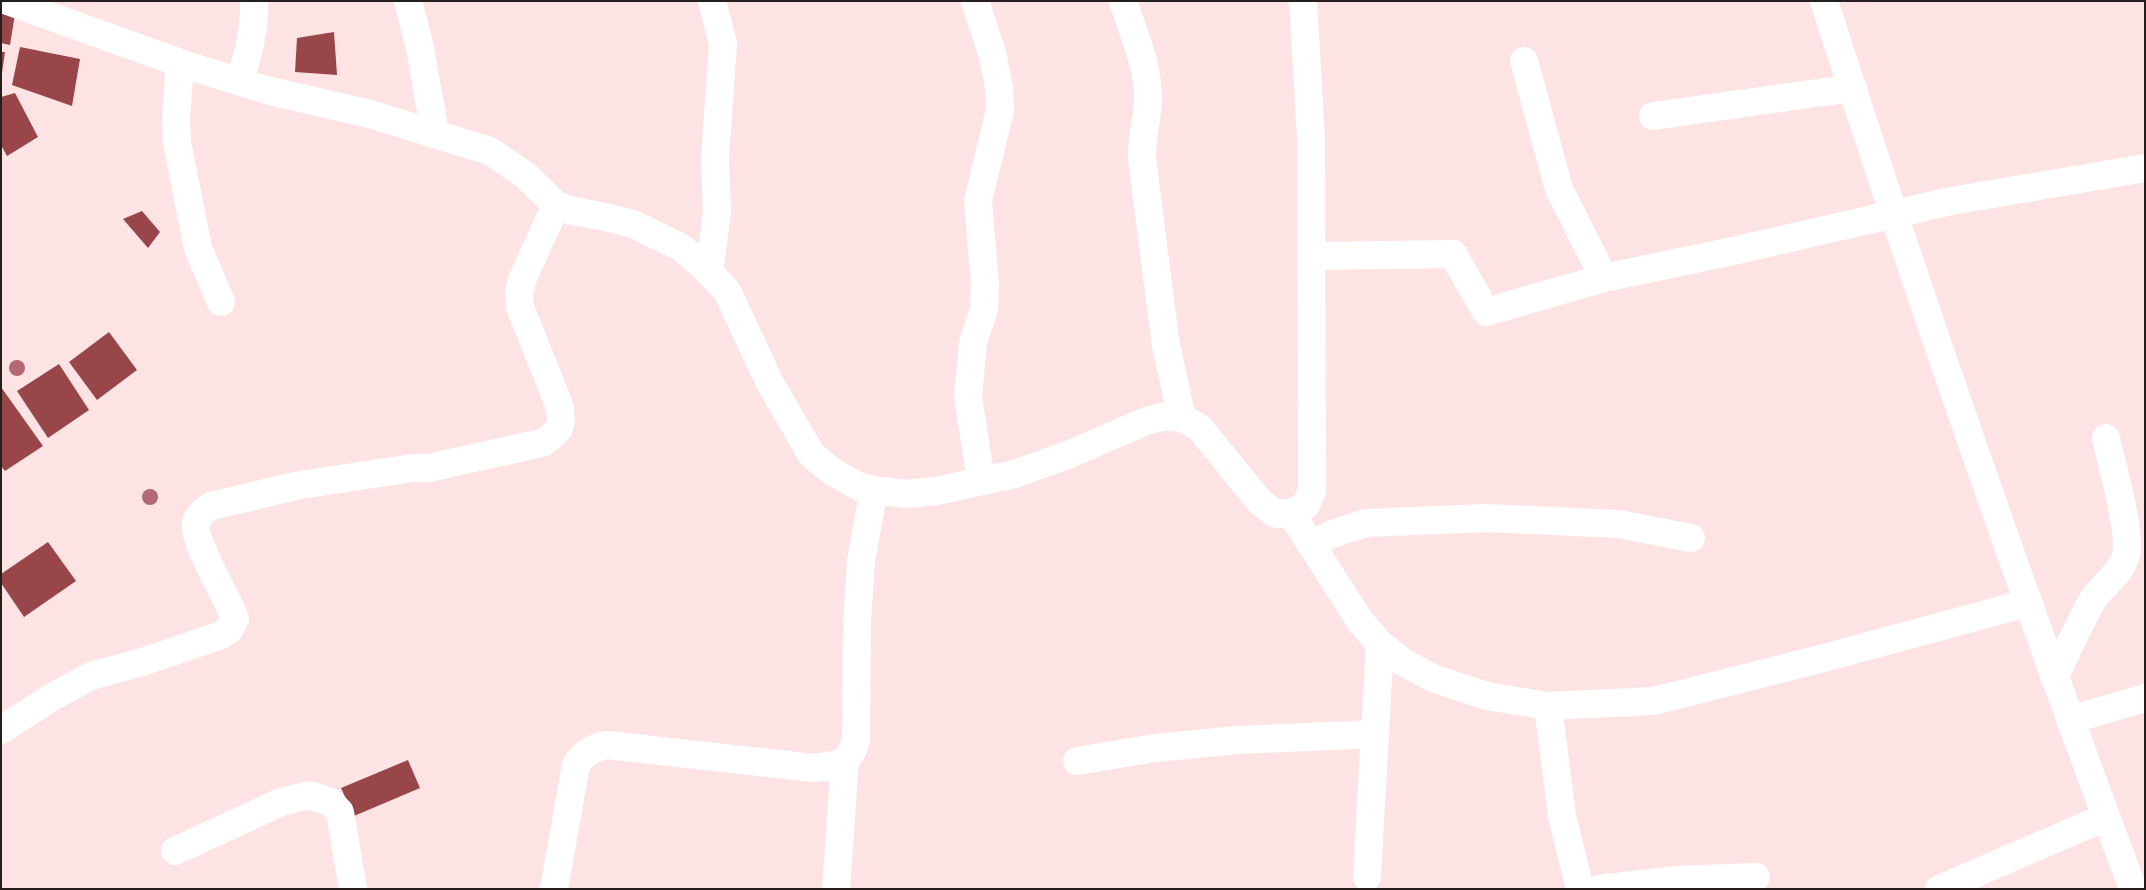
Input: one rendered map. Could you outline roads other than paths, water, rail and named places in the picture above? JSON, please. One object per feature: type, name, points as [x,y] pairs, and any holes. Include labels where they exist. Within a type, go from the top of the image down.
[{"type":"street","points":[[8,1],[180,63],[266,90],[370,114],[490,151],[525,175],[556,205],[569,210],[633,224],[682,248],[709,272],[726,291],[770,382],[811,454],[831,472],[860,487],[906,494],[936,491],[1015,474],[1070,454],[1146,421],[1165,416],[1182,418],[1199,427],[1260,502],[1276,514],[1291,513],[1306,505],[1312,490],[1311,138],[1303,1]]},
{"type":"street","points":[[240,81],[255,22],[254,1]]},
{"type":"street","points":[[408,1],[420,48],[435,133]]},
{"type":"street","points":[[709,272],[716,220],[715,158],[723,44],[712,1]]},
{"type":"street","points":[[975,1],[993,56],[999,88],[1000,110],[978,201],[985,284],[984,309],[973,343],[968,396],[981,481]]},
{"type":"street","points":[[1123,1],[1147,82],[1148,100],[1141,142],[1142,159],[1166,346],[1182,418]]},
{"type":"street","points":[[1825,1],[1893,214],[2027,603],[2133,889]]},
{"type":"street","points":[[1524,61],[1559,188],[1604,278]]},
{"type":"street","points":[[180,63],[176,120],[177,142],[198,248],[221,302]]},
{"type":"street","points":[[1653,116],[1852,88]]},
{"type":"street","points":[[1311,256],[1453,254],[1486,312],[1604,278],[1951,201],[2145,168]]},
{"type":"street","points":[[1,730],[52,697],[91,676],[159,656],[219,636],[230,630],[235,619],[230,604],[196,536],[196,523],[201,513],[211,506],[300,484],[413,468],[428,468],[542,443],[554,436],[561,427],[562,416],[520,307],[519,293],[522,280],[556,205]]},
{"type":"street","points":[[2054,677],[2092,600],[2120,568],[2126,555],[2122,509],[2106,438]]},
{"type":"street","points":[[554,889],[576,765],[582,756],[594,748],[607,745],[814,768],[834,766],[846,761],[853,752],[856,739],[857,622],[860,570],[874,490]]},
{"type":"street","points":[[1291,513],[1349,605],[1380,644],[1403,662],[1435,679],[1487,696],[1548,706],[1662,699],[1815,661],[2027,603]]},
{"type":"street","points":[[1311,545],[1332,534],[1366,523],[1487,518],[1618,524],[1692,538]]},
{"type":"street","points":[[1368,877],[1380,644]]},
{"type":"street","points":[[2070,720],[2145,698]]},
{"type":"street","points":[[1548,706],[1562,816],[1580,889]]},
{"type":"street","points":[[1077,761],[1156,748],[1210,743],[1375,734]]},
{"type":"street","points":[[836,889],[846,761]]},
{"type":"street","points":[[174,850],[281,802],[310,795],[330,802],[340,812],[353,889]]},
{"type":"street","points":[[1939,889],[2106,817]]},
{"type":"street","points":[[1600,889],[1678,880],[1756,877]]}]
